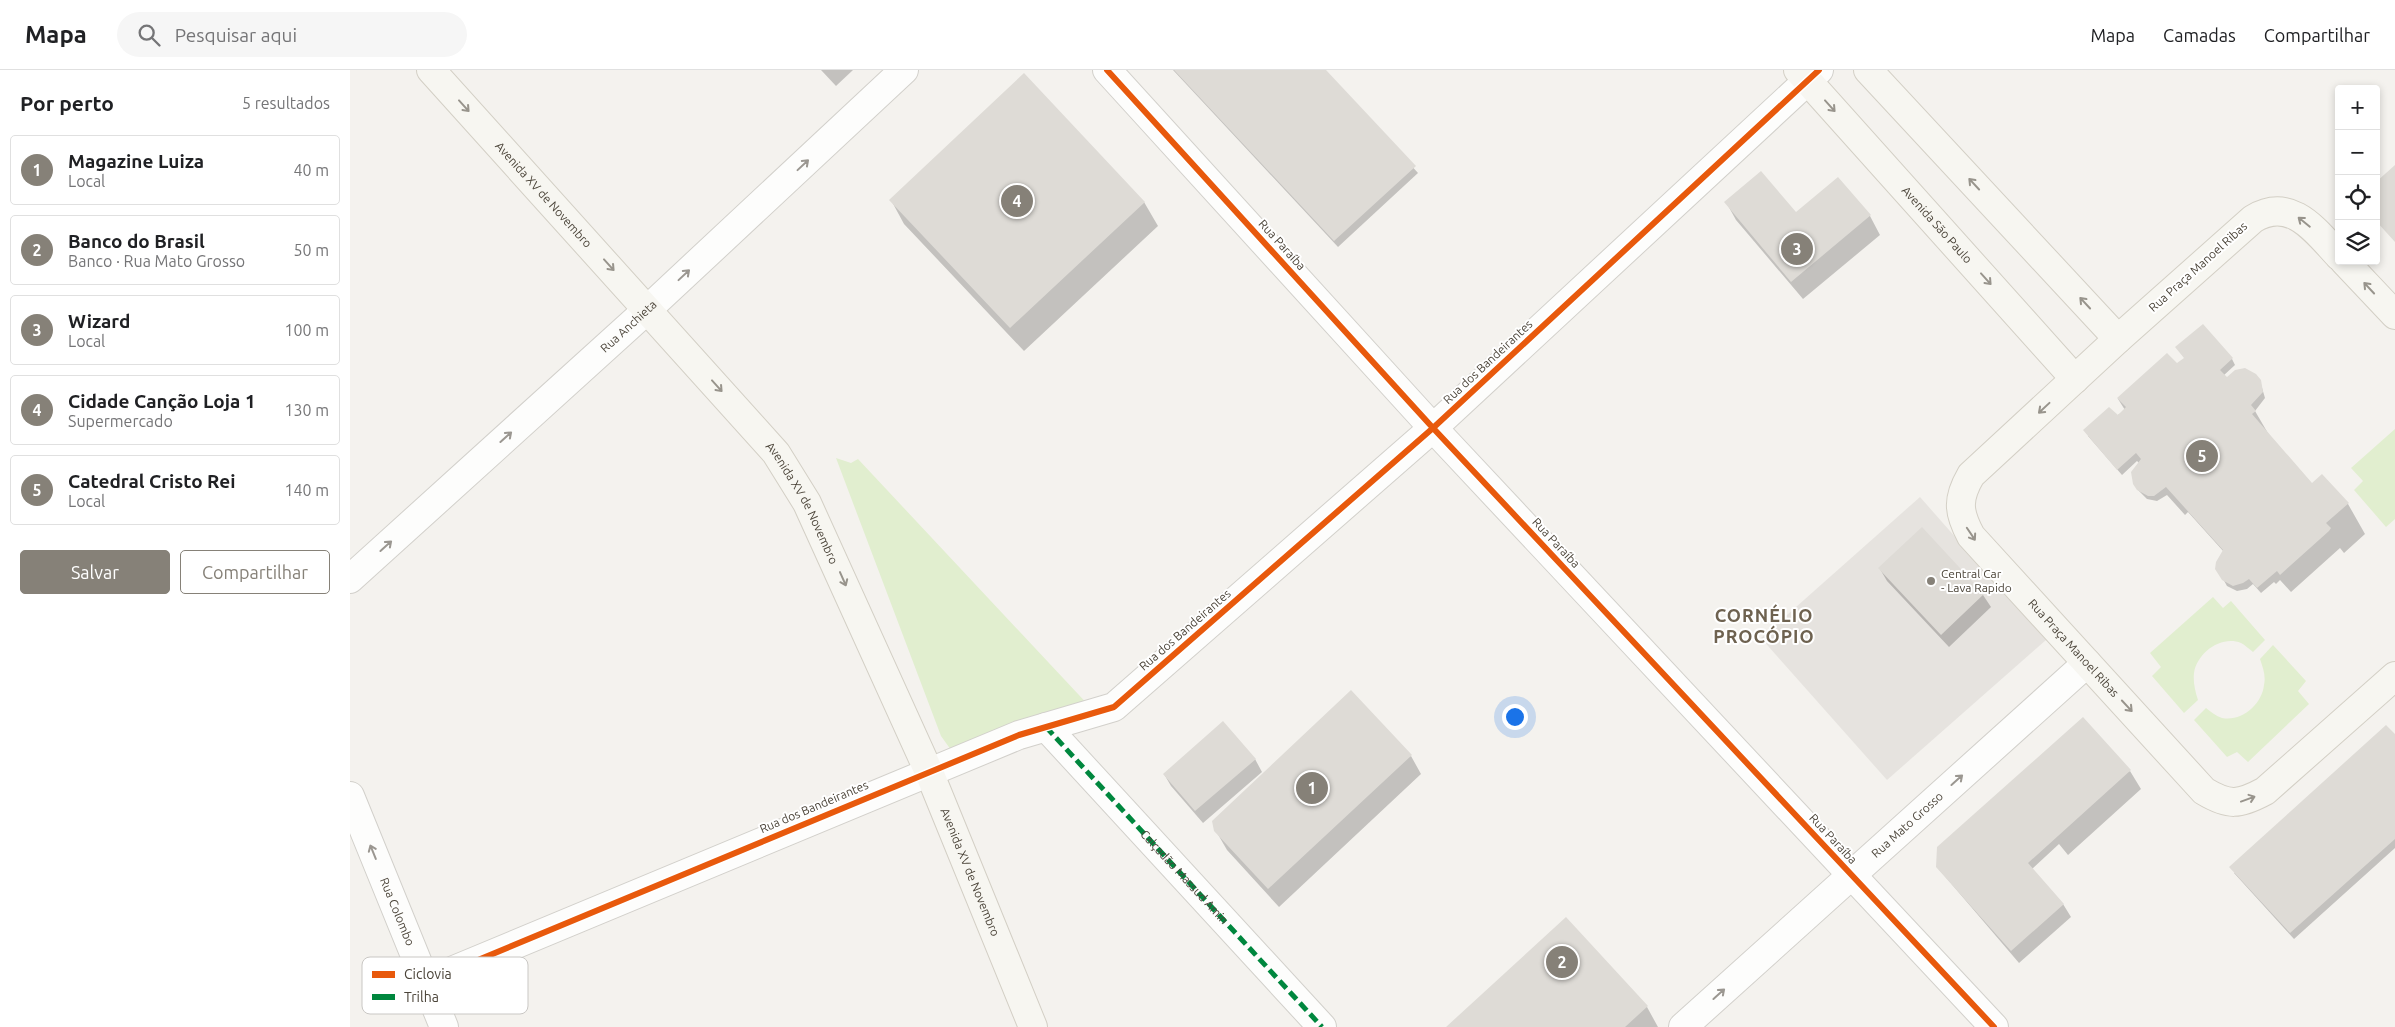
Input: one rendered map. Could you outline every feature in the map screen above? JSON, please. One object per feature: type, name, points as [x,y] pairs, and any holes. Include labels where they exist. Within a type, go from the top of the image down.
[{"type":"street","name":"Avenida XV de Novembro","points":[[431,70],[776,453],[808,503],[930,772],[1033,1027]]},
{"type":"street","name":"Rua Anchieta","points":[[350,579],[648,309],[904,70]]},
{"type":"street","name":"Rua Paraíba","points":[[1107,70],[1433,428],[1994,1027]]},
{"type":"street","points":[[1868,70],[2118,339]]},
{"type":"street","name":"Rua dos Bandeirantes","points":[[485,957],[1019,735],[1114,707],[1433,428],[1808,74]]},
{"type":"street","name":"Avenida São Paulo","points":[[1808,74],[2075,379]]},
{"type":"street","name":"Rua Praça Manoel Ribas","points":[[2335,252],[2304,221],[2294,214],[2273,210],[2263,213],[2240,228],[1971,475],[1963,489],[1960,504],[1962,520],[1971,536],[2204,791],[2232,804],[2250,799],[2265,791],[2395,676]]},
{"type":"street","points":[[2348,265],[2395,316]]},
{"type":"street","name":"Rua Mato Grosso","points":[[1683,1027],[2087,663]]},
{"type":"street","name":"Calçadão Massud Amin","points":[[1046,727],[1322,1027]]},
{"type":"street","name":"Rua Colombo","points":[[350,796],[415,957]]},
{"type":"street","name":"Rua Colombo","points":[[439,1014],[444,1027]]},
{"type":"green space","points":[[2395,429],[2395,519],[2386,527],[2354,490],[2363,481],[2351,468]]},
{"type":"green space","points":[[836,458],[851,463],[858,459],[1093,710],[951,750],[941,736]]},
{"type":"green space","points":[[2213,597],[2223,608],[2231,601],[2265,640],[2253,652],[2241,643],[2233,641],[2218,644],[2205,653],[2196,666],[2194,673],[2198,700],[2184,713],[2152,676],[2161,667],[2150,653]]},
{"type":"green space","points":[[2273,645],[2306,681],[2298,691],[2309,704],[2248,762],[2237,752],[2227,757],[2194,720],[2206,708],[2222,718],[2229,719],[2250,710],[2259,699],[2265,682],[2260,659]]},
{"type":"shaded area","points":[[1920,497],[2046,640],[1887,780],[1761,638]]},
{"type":"building","points":[[1174,70],[1326,70],[1416,166],[1334,241]]},
{"type":"building","points":[[1024,73],[1145,202],[1010,328],[889,200]]},
{"type":"building","points":[[2395,165],[2395,242],[2380,225],[2380,178]]},
{"type":"building","points":[[1761,171],[1796,212],[1838,177],[1871,215],[1791,282],[1724,202]]},
{"type":"building","points":[[2203,324],[2233,358],[2220,370],[2227,377],[2235,370],[2245,368],[2256,374],[2261,380],[2263,392],[2251,405],[2256,411],[2252,414],[2312,483],[2322,474],[2349,503],[2326,523],[2331,528],[2329,531],[2280,575],[2277,571],[2257,588],[2249,579],[2233,586],[2222,580],[2215,569],[2216,562],[2223,550],[2166,487],[2154,496],[2148,496],[2137,490],[2133,484],[2131,472],[2141,459],[2136,453],[2117,470],[2083,430],[2109,407],[2118,415],[2126,407],[2117,398],[2167,353],[2177,363],[2184,358],[2175,347]]},
{"type":"building","name":"Central Car - Lava Rapido","points":[[1922,527],[1984,594],[1941,635],[1878,568]]},
{"type":"building","points":[[1351,690],[1412,755],[1268,889],[1214,831],[1212,821]]},
{"type":"building","points":[[2083,717],[2131,770],[2028,863],[2064,904],[2011,951],[1936,867],[1937,847]]},
{"type":"building","points":[[1223,721],[1256,759],[1195,811],[1163,774]]},
{"type":"building","points":[[2386,725],[2395,734],[2395,839],[2290,933],[2229,867]]},
{"type":"building","points":[[1566,917],[1648,1006],[1625,1027],[1446,1027]]},
{"type":"marked path","points":[[1046,727],[1322,1027]]},
{"type":"cycle path","points":[[1107,70],[1433,428],[1994,1027]]},
{"type":"cycle path","points":[[485,957],[1019,735],[1114,707],[1433,428],[1819,70]]},
{"type":"place","name":"Cidade Canção Loja 1","points":[[1017,201]]},
{"type":"place","name":"Wizard","points":[[1797,249]]},
{"type":"place","name":"Catedral Cristo Rei","points":[[2202,456]]},
{"type":"place","name":"Central Car - Lava Rapido","points":[[1931,581]]},
{"type":"place","name":"Magazine Luiza","points":[[1312,788]]},
{"type":"place","name":"Banco do Brasil","points":[[1562,962]]},
{"type":"district","name":"CORNÉLIO PROCÓPIO","points":[[1764,626]]}]
